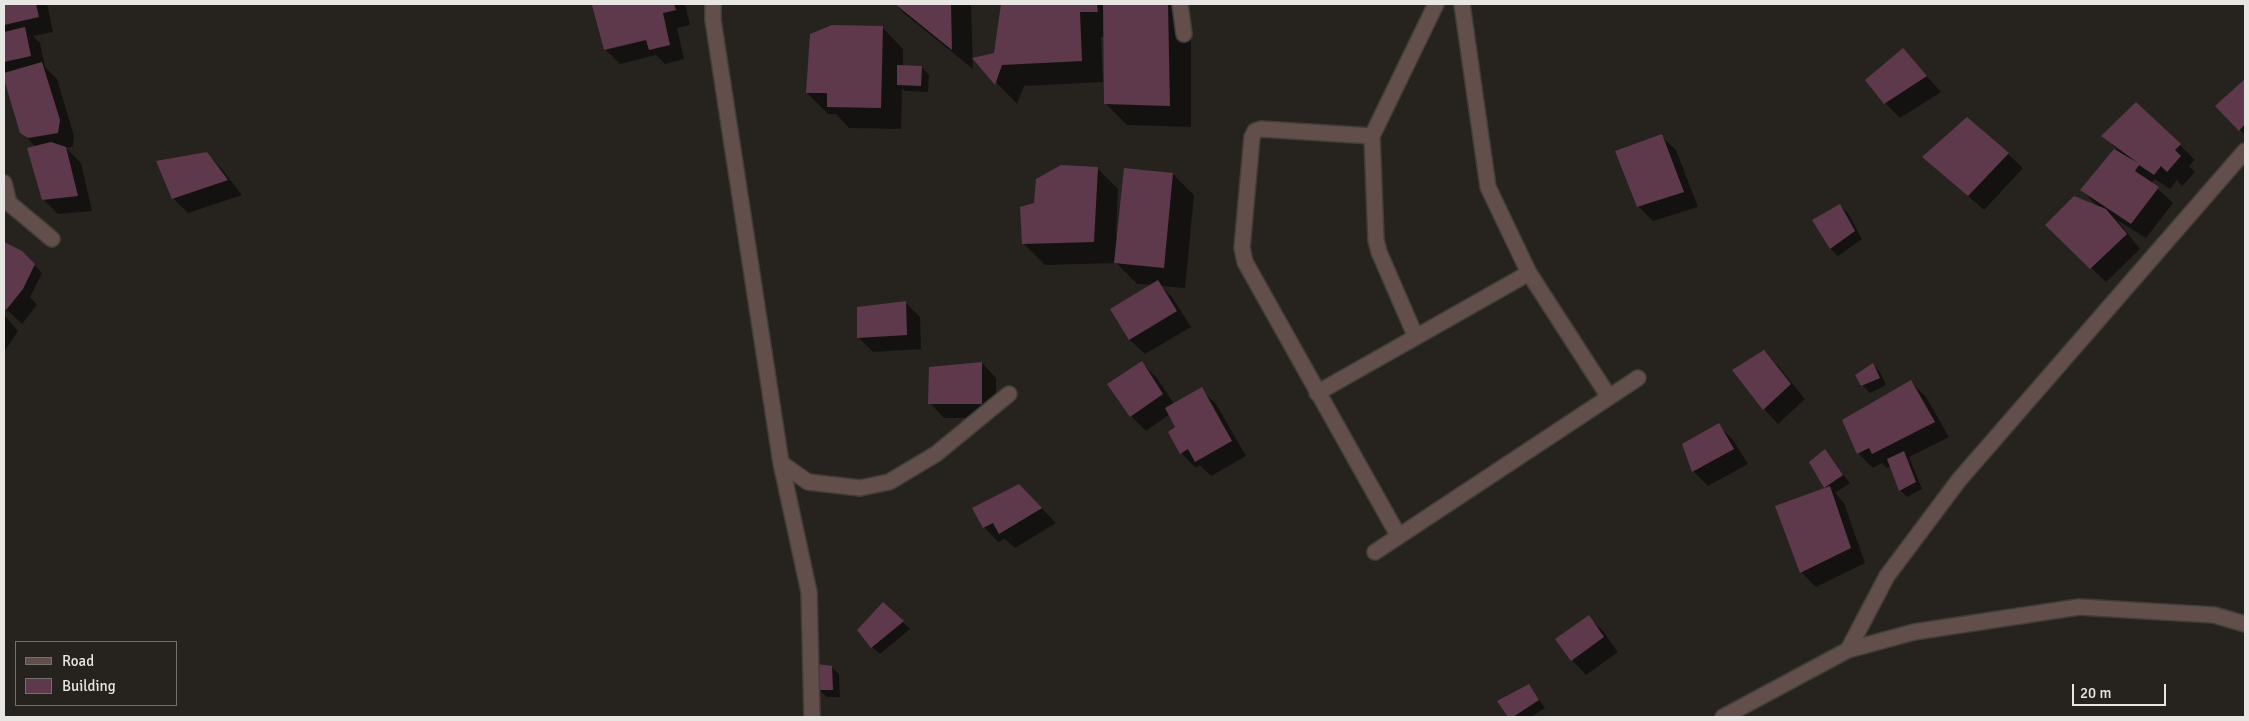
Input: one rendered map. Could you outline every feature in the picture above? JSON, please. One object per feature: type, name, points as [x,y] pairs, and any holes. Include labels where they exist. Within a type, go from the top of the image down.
[{"type":"street","points":[[713,4],[713,20],[781,463],[809,592],[812,717]]},
{"type":"street","points":[[1180,4],[1184,34]]},
{"type":"street","points":[[1415,335],[1379,252],[1376,240],[1372,136],[1436,4]]},
{"type":"street","points":[[1462,4],[1486,182],[1529,273],[1609,397]]},
{"type":"street","points":[[1372,136],[1255,130],[1252,137],[1242,248],[1245,262],[1398,535]]},
{"type":"street","points":[[1848,650],[1888,576],[1959,480],[2245,151]]},
{"type":"street","points":[[4,183],[7,207],[52,239]]},
{"type":"street","points":[[1317,393],[1415,335],[1529,273]]},
{"type":"street","points":[[1375,552],[1638,378]]},
{"type":"street","points":[[781,463],[808,482],[860,488],[889,482],[936,454],[1009,394]]},
{"type":"street","points":[[1722,717],[1848,650],[1914,632],[2079,607],[2214,616],[2245,624]]},
{"type":"building","points":[[4,4],[36,4],[39,17],[4,25]]},
{"type":"building","points":[[674,4],[676,10],[663,13],[670,45],[649,50],[646,40],[604,50],[592,5]]},
{"type":"building","points":[[895,4],[951,4],[952,50]]},
{"type":"building","points":[[1001,4],[1097,4],[1098,12],[1080,12],[1082,61],[1002,65],[995,85],[972,58],[994,53]]},
{"type":"building","points":[[1103,4],[1168,4],[1170,106],[1104,104]]},
{"type":"building","points":[[832,25],[883,26],[881,108],[827,107],[827,93],[806,93],[810,34]]},
{"type":"building","points":[[25,27],[31,56],[4,62],[4,32]]},
{"type":"building","points":[[1903,48],[1927,76],[1884,104],[1865,80]]},
{"type":"building","points":[[42,62],[60,120],[58,133],[28,138],[20,133],[4,79],[4,73]]},
{"type":"building","points":[[897,65],[922,66],[921,86],[897,85]]},
{"type":"building","points":[[2245,79],[2245,124],[2239,131],[2215,106]]},
{"type":"building","points":[[2136,102],[2181,144],[2175,150],[2181,156],[2167,172],[2161,166],[2154,175],[2139,165],[2135,171],[2159,187],[2131,224],[2080,190],[2114,149],[2138,163],[2101,136]]},
{"type":"building","points":[[1967,117],[2009,153],[1968,196],[1922,157]]},
{"type":"building","points":[[1662,134],[1684,192],[1637,207],[1615,151]]},
{"type":"building","points":[[51,142],[66,147],[78,196],[42,200],[27,148]]},
{"type":"building","points":[[207,152],[228,180],[172,199],[156,161]]},
{"type":"building","points":[[1061,165],[1098,167],[1094,242],[1022,244],[1020,207],[1034,203],[1036,179]]},
{"type":"building","points":[[1124,168],[1173,173],[1164,268],[1114,263]]},
{"type":"building","points":[[2074,196],[2106,209],[2127,234],[2090,269],[2045,225]]},
{"type":"building","points":[[1840,204],[1855,231],[1830,249],[1812,220]]},
{"type":"building","points":[[4,242],[22,251],[35,264],[23,289],[6,310],[4,308]]},
{"type":"building","points":[[1158,280],[1177,311],[1129,340],[1110,309]]},
{"type":"building","points":[[906,301],[907,335],[857,338],[857,307]]},
{"type":"building","points":[[1764,350],[1791,384],[1763,410],[1732,370]]},
{"type":"building","points":[[1142,361],[1163,394],[1130,417],[1107,384]]},
{"type":"building","points":[[982,362],[982,404],[928,404],[929,367]]},
{"type":"building","points":[[1873,363],[1880,378],[1861,386],[1855,375]]},
{"type":"building","points":[[1911,380],[1935,422],[1872,454],[1869,448],[1857,454],[1842,420]]},
{"type":"building","points":[[1202,387],[1232,441],[1195,462],[1188,449],[1180,454],[1168,432],[1175,427],[1165,408]]},
{"type":"building","points":[[1719,423],[1734,449],[1692,472],[1682,444]]},
{"type":"building","points":[[1825,449],[1843,475],[1824,488],[1809,462]]},
{"type":"building","points":[[1904,451],[1916,482],[1899,491],[1887,459]]},
{"type":"building","points":[[1019,484],[1042,508],[999,534],[993,523],[983,528],[972,508]]},
{"type":"building","points":[[1830,486],[1851,548],[1800,573],[1775,506]]},
{"type":"building","points":[[883,602],[904,621],[871,648],[857,630]]},
{"type":"building","points":[[1589,615],[1604,637],[1571,661],[1555,639]]},
{"type":"building","points":[[817,664],[832,666],[833,690],[818,690]]},
{"type":"building","points":[[1529,684],[1539,700],[1513,717],[1508,717],[1497,701]]}]
